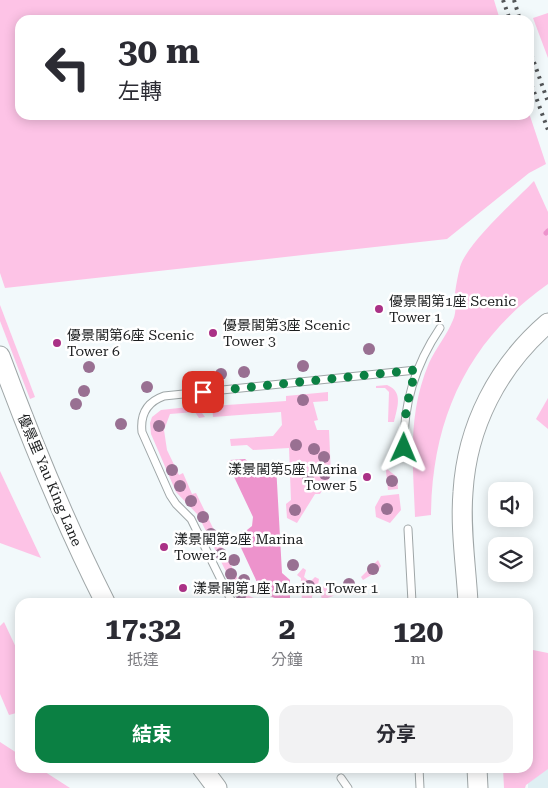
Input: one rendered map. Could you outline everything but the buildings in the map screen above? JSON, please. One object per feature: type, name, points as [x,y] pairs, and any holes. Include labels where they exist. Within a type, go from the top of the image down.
[{"type":"street","points":[[468,598],[462,492],[470,449],[484,407],[496,383],[510,362],[548,323]]},
{"type":"street","name":"優景里 Yau King Lane","points":[[0,356],[56,498],[103,598]]},
{"type":"street","points":[[206,773],[216,788]]},
{"type":"street","points":[[477,773],[478,788]]},
{"type":"lane","points":[[404,448],[407,401],[416,370],[440,328]]},
{"type":"lane","points":[[230,598],[191,519],[170,495],[142,432],[141,424],[145,409],[151,403],[164,396],[416,370]]},
{"type":"lane","points":[[408,529],[412,598]]},
{"type":"lane","points":[[419,773],[420,788]]},
{"type":"lane","points":[[341,778],[348,788]]},
{"type":"shaded area","points":[[0,0],[494,0],[498,15],[15,15],[15,120],[531,120],[546,164],[529,173],[447,239],[5,288],[0,273]]},
{"type":"shaded area","points":[[548,13],[548,58],[534,21],[534,18]]},
{"type":"shaded area","points":[[534,181],[548,212],[548,284],[520,306],[496,330],[476,356],[460,384],[447,414],[438,446],[433,480],[431,515],[415,517],[413,439],[417,401],[429,363],[454,317],[456,306],[455,293],[460,267],[464,257],[481,235]]},
{"type":"shaded area","points":[[0,305],[35,397],[30,399],[0,321]]},
{"type":"shaded area","points":[[387,385],[396,392],[398,401],[394,422],[388,422],[389,392],[385,388],[376,388],[376,386]]},
{"type":"shaded area","points":[[328,392],[328,401],[313,402],[318,420],[314,421],[317,430],[329,430],[331,475],[320,494],[315,494],[297,523],[287,518],[286,504],[291,500],[289,448],[253,450],[247,445],[231,446],[230,439],[273,436],[282,425],[281,412],[213,417],[212,406],[286,401],[286,396]]},
{"type":"shaded area","points":[[548,398],[548,429],[536,419]]},
{"type":"shaded area","points":[[197,406],[205,417],[199,418],[195,412],[170,414],[164,430],[167,450],[179,475],[183,473],[192,494],[196,493],[245,594],[254,598],[239,598],[198,515],[176,492],[151,434],[150,423],[152,417],[161,410]]},
{"type":"shaded area","points":[[245,459],[250,463],[271,462],[276,465],[282,573],[290,580],[290,598],[275,598],[262,593],[236,537],[237,533],[247,530],[252,526],[253,517],[227,462]]},
{"type":"shaded area","points":[[387,469],[397,477],[398,489],[388,490]]},
{"type":"shaded area","points":[[0,471],[41,558],[0,543]]},
{"type":"shaded area","points":[[399,494],[401,510],[390,523],[376,517],[375,507],[381,496]]},
{"type":"shaded area","points":[[378,560],[381,566],[378,571],[363,580],[361,577]]},
{"type":"shaded area","points":[[303,568],[306,570],[304,577],[310,582],[315,577],[319,579],[318,585],[328,588],[333,584],[337,589],[333,596],[328,598],[322,598],[320,591],[312,596],[312,598],[302,598],[301,578],[297,575]]},
{"type":"shaded area","points":[[4,622],[15,645],[15,713],[9,715],[0,694],[0,626]]},
{"type":"shaded area","points":[[533,650],[548,653],[548,769],[526,785],[525,788],[504,788],[503,773],[533,773]]},
{"type":"shaded area","points":[[533,736],[548,741],[548,788],[528,788],[528,773],[533,773]]},
{"type":"shaded area","points":[[0,742],[15,752],[15,773],[47,773],[70,788],[0,788]]},
{"type":"railway","points":[[503,0],[508,15]]},
{"type":"railway","points":[[514,0],[518,15]]},
{"type":"railway","points":[[534,62],[548,102]]},
{"type":"railway","points":[[534,92],[548,130]]},
{"type":"place","name":"優景閣第1座 Scenic Tower 1","points":[[379,309]]},
{"type":"place","name":"優景閣第3座 Scenic Tower 3","points":[[213,333]]},
{"type":"place","name":"優景閣第6座 Scenic Tower 6","points":[[57,343]]},
{"type":"place","name":"漾景閣第5座 Marina Tower 5","points":[[367,477]]},
{"type":"place","name":"漾景閣第2座 Marina Tower 2","points":[[164,547]]},
{"type":"place","name":"漾景閣第1座 Marina Tower 1","points":[[183,588]]},
{"type":"route","points":[[203,392],[416,370],[407,401],[404,448]]}]
